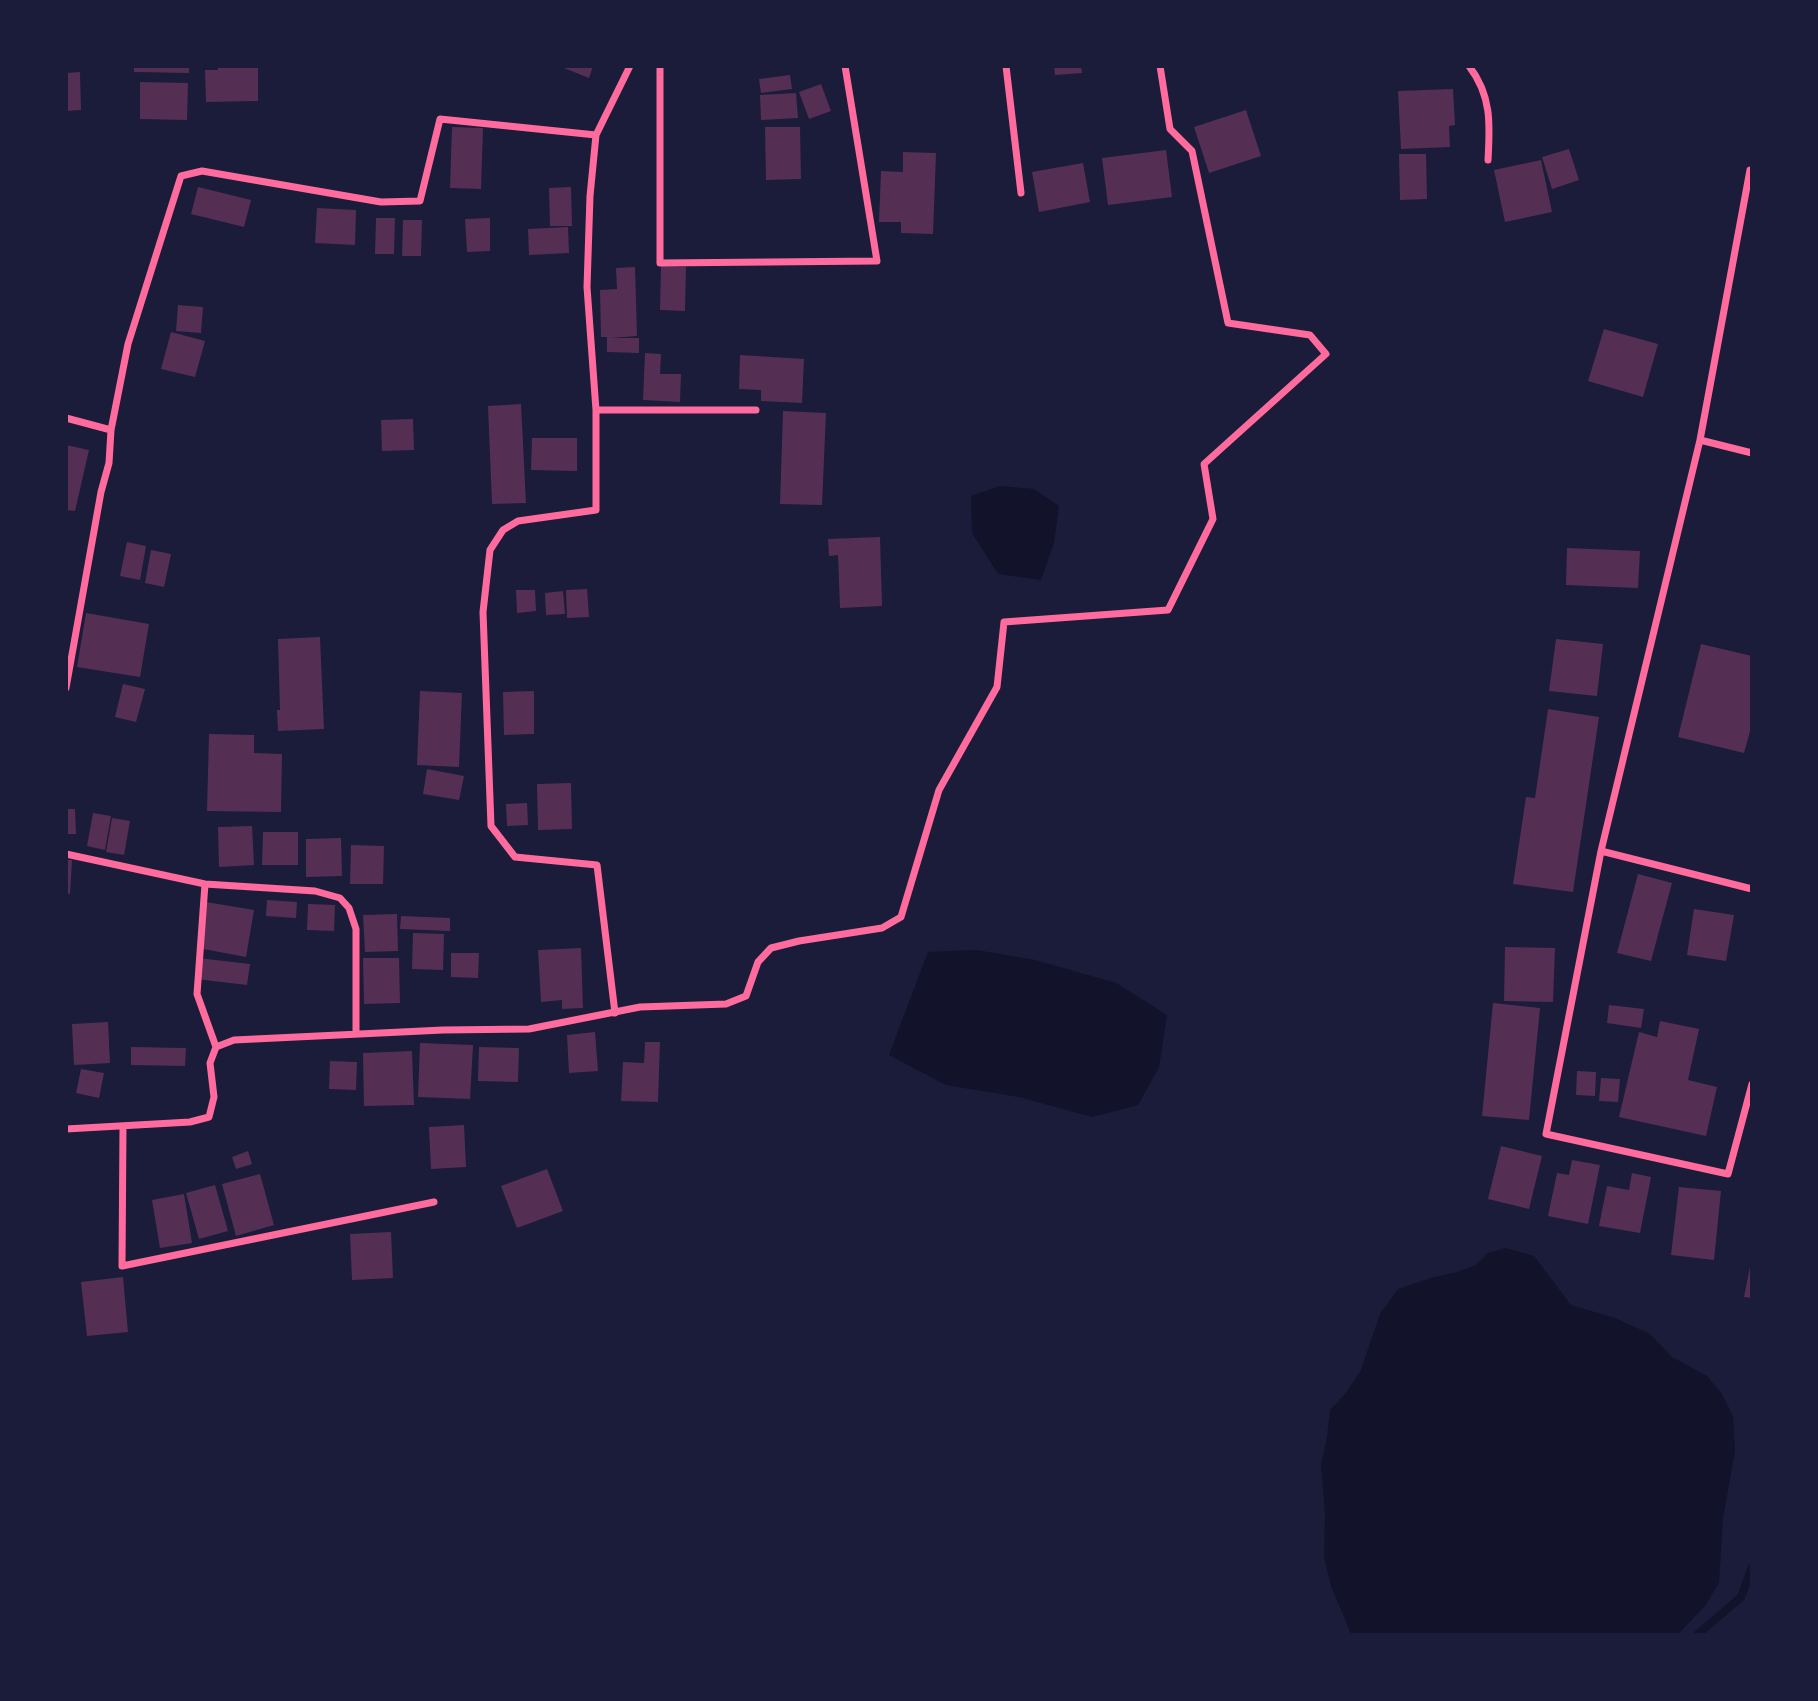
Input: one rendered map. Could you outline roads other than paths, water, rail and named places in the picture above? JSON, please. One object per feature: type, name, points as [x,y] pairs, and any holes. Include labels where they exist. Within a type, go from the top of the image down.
[{"type":"street","points":[[615,1013],[597,864],[515,857],[491,826],[483,612],[489,550],[503,530],[518,521],[596,510],[596,410],[587,287],[590,196],[596,135],[630,66]]},
{"type":"street","points":[[660,66],[660,263],[877,261],[845,66]]},
{"type":"street","points":[[1006,66],[1021,193]]},
{"type":"street","points":[[216,1047],[234,1040],[443,1030],[529,1029],[640,1007],[726,1004],[746,996],[758,962],[771,948],[882,928],[901,917],[939,790],[997,687],[1004,622],[1168,610],[1213,519],[1204,464],[1326,355],[1310,335],[1228,323],[1192,151],[1170,129],[1160,66]]},
{"type":"street","points":[[1469,66],[1485,93],[1490,126],[1488,160]]},
{"type":"street","points":[[66,688],[101,492],[109,463],[111,430],[128,344],[181,176],[202,171],[380,202],[419,201],[440,119],[596,135]]},
{"type":"street","points":[[1752,170],[1747,184],[1700,440],[1601,851],[1546,1134],[1728,1174],[1752,1084]]},
{"type":"street","points":[[596,410],[756,410]]},
{"type":"street","points":[[66,418],[111,430]]},
{"type":"street","points":[[1700,440],[1752,453]]},
{"type":"street","points":[[1601,851],[1752,889]]},
{"type":"street","points":[[66,855],[205,884],[316,891],[340,898],[349,908],[356,929],[356,1034]]},
{"type":"street","points":[[66,1129],[190,1122],[209,1117],[214,1097],[210,1063],[216,1047],[197,994],[205,884]]},
{"type":"street","points":[[123,1126],[122,1266],[434,1202]]},
{"type":"waterway","points":[[1698,1634],[1741,1597],[1752,1567]]}]
